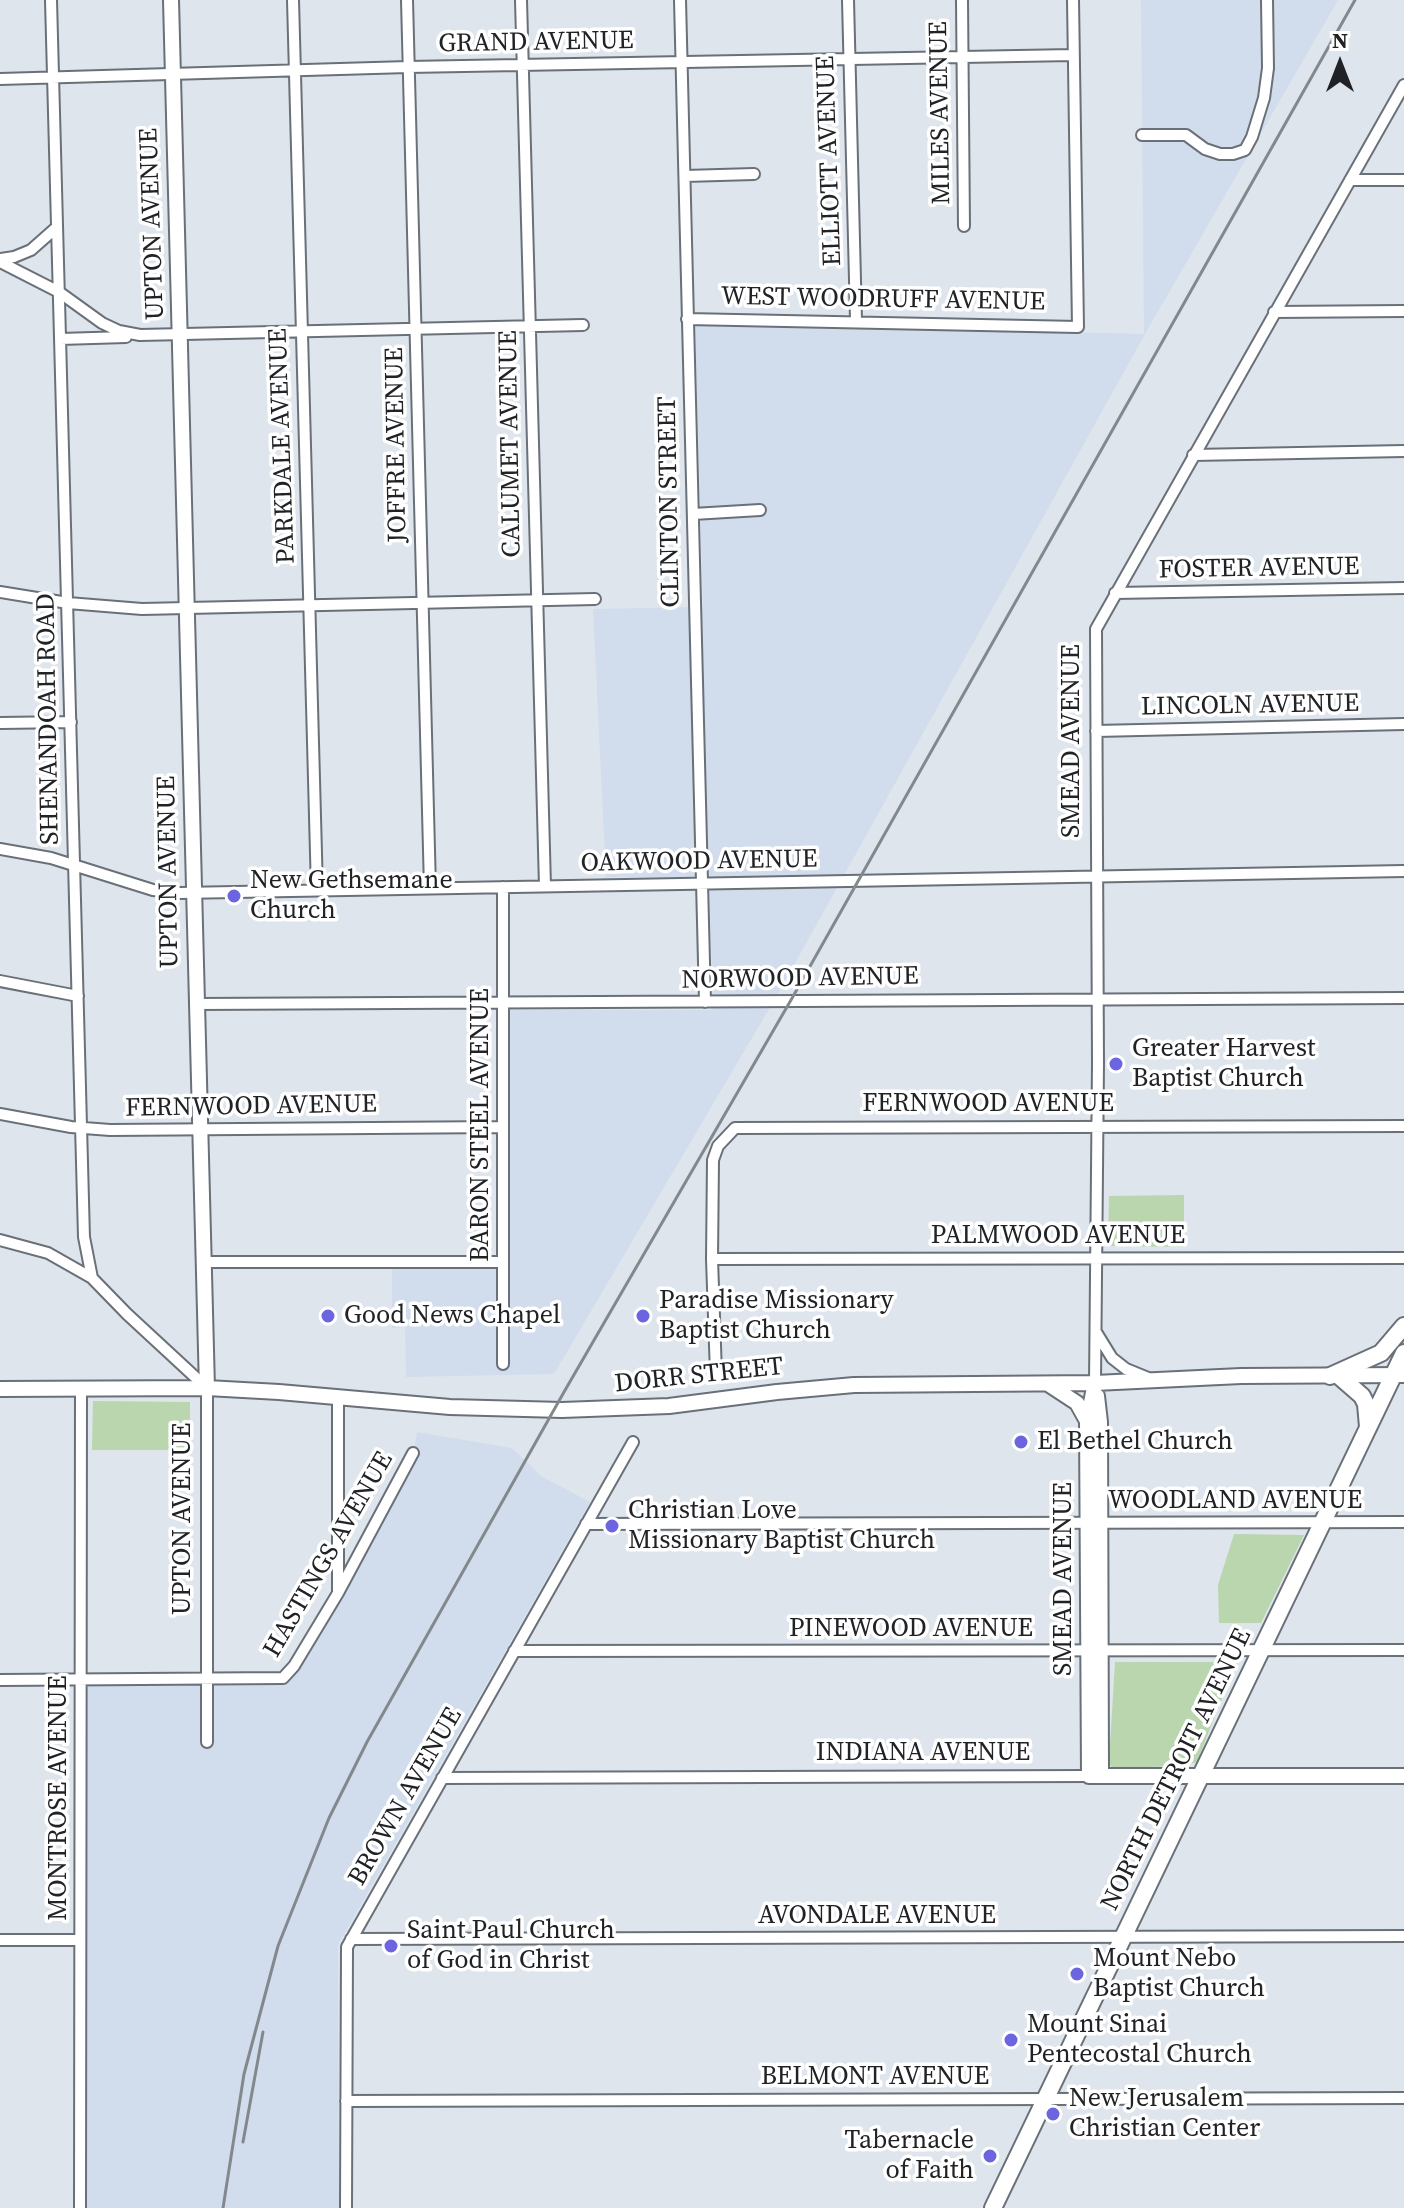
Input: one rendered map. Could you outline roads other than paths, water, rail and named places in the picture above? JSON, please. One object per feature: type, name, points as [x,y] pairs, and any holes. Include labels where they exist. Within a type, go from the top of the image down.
[{"type":"main road","points":[[1368,1431],[1362,1396],[1335,1376],[1381,1353],[1404,1326]]},
{"type":"main road","name":"NORTH DETROIT AVENUE","points":[[993,2208],[1322,1522],[1399,1375],[1404,1353]]},
{"type":"street","name":"SHENANDOAH ROAD","points":[[51,0],[84,1237],[92,1278]]},
{"type":"street","name":"UPTON AVENUE","points":[[171,0],[173,335],[187,608],[207,1388],[207,1742]]},
{"type":"street","name":"PARKDALE AVENUE","points":[[293,0],[317,890]]},
{"type":"street","name":"JOFFRE AVENUE","points":[[407,0],[430,888]]},
{"type":"street","name":"CALUMET AVENUE","points":[[521,0],[545,886]]},
{"type":"street","name":"CLINTON STREET","points":[[680,0],[705,1002]]},
{"type":"street","name":"ELLIOTT AVENUE","points":[[848,0],[856,320]]},
{"type":"street","name":"MILES AVENUE","points":[[962,0],[964,226]]},
{"type":"street","points":[[1073,0],[1073,55]]},
{"type":"street","points":[[1142,135],[1186,135],[1205,149],[1220,154],[1245,150],[1264,98],[1268,68],[1267,0]]},
{"type":"street","name":"GRAND AVENUE","points":[[0,79],[408,67],[1073,55]]},
{"type":"street","name":"WEST WOODRUFF AVENUE","points":[[687,319],[856,320],[1078,327],[1073,55]]},
{"type":"street","name":"SMEAD AVENUE","points":[[1095,1776],[1094,1523],[1100,1422],[1095,1383],[1096,629],[1404,85]]},
{"type":"street","points":[[685,176],[754,174]]},
{"type":"street","points":[[1350,180],[1404,180]]},
{"type":"street","points":[[0,260],[31,250],[57,227]]},
{"type":"street","points":[[0,260],[59,292],[102,323],[119,331],[173,335]]},
{"type":"street","points":[[1274,312],[1404,311]]},
{"type":"street","points":[[60,339],[583,325]]},
{"type":"street","points":[[1193,455],[1404,451]]},
{"type":"street","points":[[693,514],[760,510]]},
{"type":"street","name":"FOSTER AVENUE","points":[[1115,593],[1404,588]]},
{"type":"street","points":[[0,592],[68,603],[142,609],[595,599]]},
{"type":"street","points":[[0,723],[71,722]]},
{"type":"street","name":"LINCOLN AVENUE","points":[[1096,731],[1404,724]]},
{"type":"street","name":"OAKWOOD AVENUE","points":[[0,849],[39,855],[153,890],[194,893],[1404,871]]},
{"type":"street","name":"BARON STEEL AVENUE","points":[[503,887],[503,1364]]},
{"type":"street","points":[[0,981],[78,996]]},
{"type":"street","name":"NORWOOD AVENUE","points":[[197,1004],[1404,998]]},
{"type":"street","name":"FERNWOOD AVENUE","points":[[0,1114],[82,1129],[503,1127]]},
{"type":"street","name":"FERNWOOD AVENUE","points":[[712,1259],[713,1160],[730,1131],[741,1126],[1404,1126]]},
{"type":"street","points":[[0,1240],[48,1253],[92,1278],[207,1388]]},
{"type":"street","name":"PALMWOOD AVENUE","points":[[712,1259],[1404,1258]]},
{"type":"street","points":[[712,1259],[716,1374]]},
{"type":"street","points":[[204,1262],[503,1262]]},
{"type":"street","points":[[1096,1331],[1107,1351],[1119,1364],[1157,1381]]},
{"type":"street","name":"DORR STREET","points":[[0,1389],[207,1388],[450,1407],[605,1410],[669,1406],[854,1385],[1048,1384],[1241,1376],[1399,1375]]},
{"type":"street","name":"SMEAD AVENUE","points":[[1094,1523],[1087,1422],[1095,1383]]},
{"type":"street","points":[[1048,1384],[1077,1403],[1087,1422]]},
{"type":"street","name":"MONTROSE AVENUE","points":[[80,2208],[81,1389]]},
{"type":"street","points":[[338,1397],[338,1593]]},
{"type":"street","name":"BROWN AVENUE","points":[[346,2208],[346,1952],[633,1442]]},
{"type":"street","name":"HASTINGS AVENUE","points":[[206,1679],[283,1678],[294,1666],[338,1593],[413,1453]]},
{"type":"street","name":"WOODLAND AVENUE","points":[[586,1524],[1404,1522]]},
{"type":"street","name":"PINEWOOD AVENUE","points":[[514,1651],[1404,1650]]},
{"type":"street","points":[[0,1680],[206,1679]]},
{"type":"street","name":"INDIANA AVENUE","points":[[442,1778],[1404,1776]]},
{"type":"street","name":"AVONDALE AVENUE","points":[[351,1939],[1404,1936]]},
{"type":"street","points":[[0,1940],[80,1940]]},
{"type":"street","name":"BELMONT AVENUE","points":[[346,2101],[1404,2098]]},
{"type":"railway","points":[[223,2208],[244,2074],[278,1946],[329,1818],[367,1742],[564,1392],[791,1000],[1355,0]]},
{"type":"railway","points":[[243,2142],[263,2032]]},
{"type":"place","name":"New Gethsemane Church","points":[[234,896]]},
{"type":"place","name":"Greater Harvest Baptist Church","points":[[1116,1064]]},
{"type":"place","name":"Good News Chapel","points":[[328,1316]]},
{"type":"place","name":"Paradise Missionary Baptist Church","points":[[643,1316]]},
{"type":"place","name":"El Bethel Church","points":[[1021,1442]]},
{"type":"place","name":"Christian Love Missionary Baptist Church","points":[[612,1526]]},
{"type":"place","name":"Saint Paul Church of God in Christ","points":[[391,1946]]},
{"type":"place","name":"Mount Nebo Baptist Church","points":[[1077,1974]]},
{"type":"place","name":"Mount Sinai Pentecostal Church","points":[[1011,2040]]},
{"type":"place","name":"New Jerusalem Christian Center","points":[[1053,2114]]},
{"type":"place","name":"Tabernacle of Faith","points":[[990,2156]]}]
